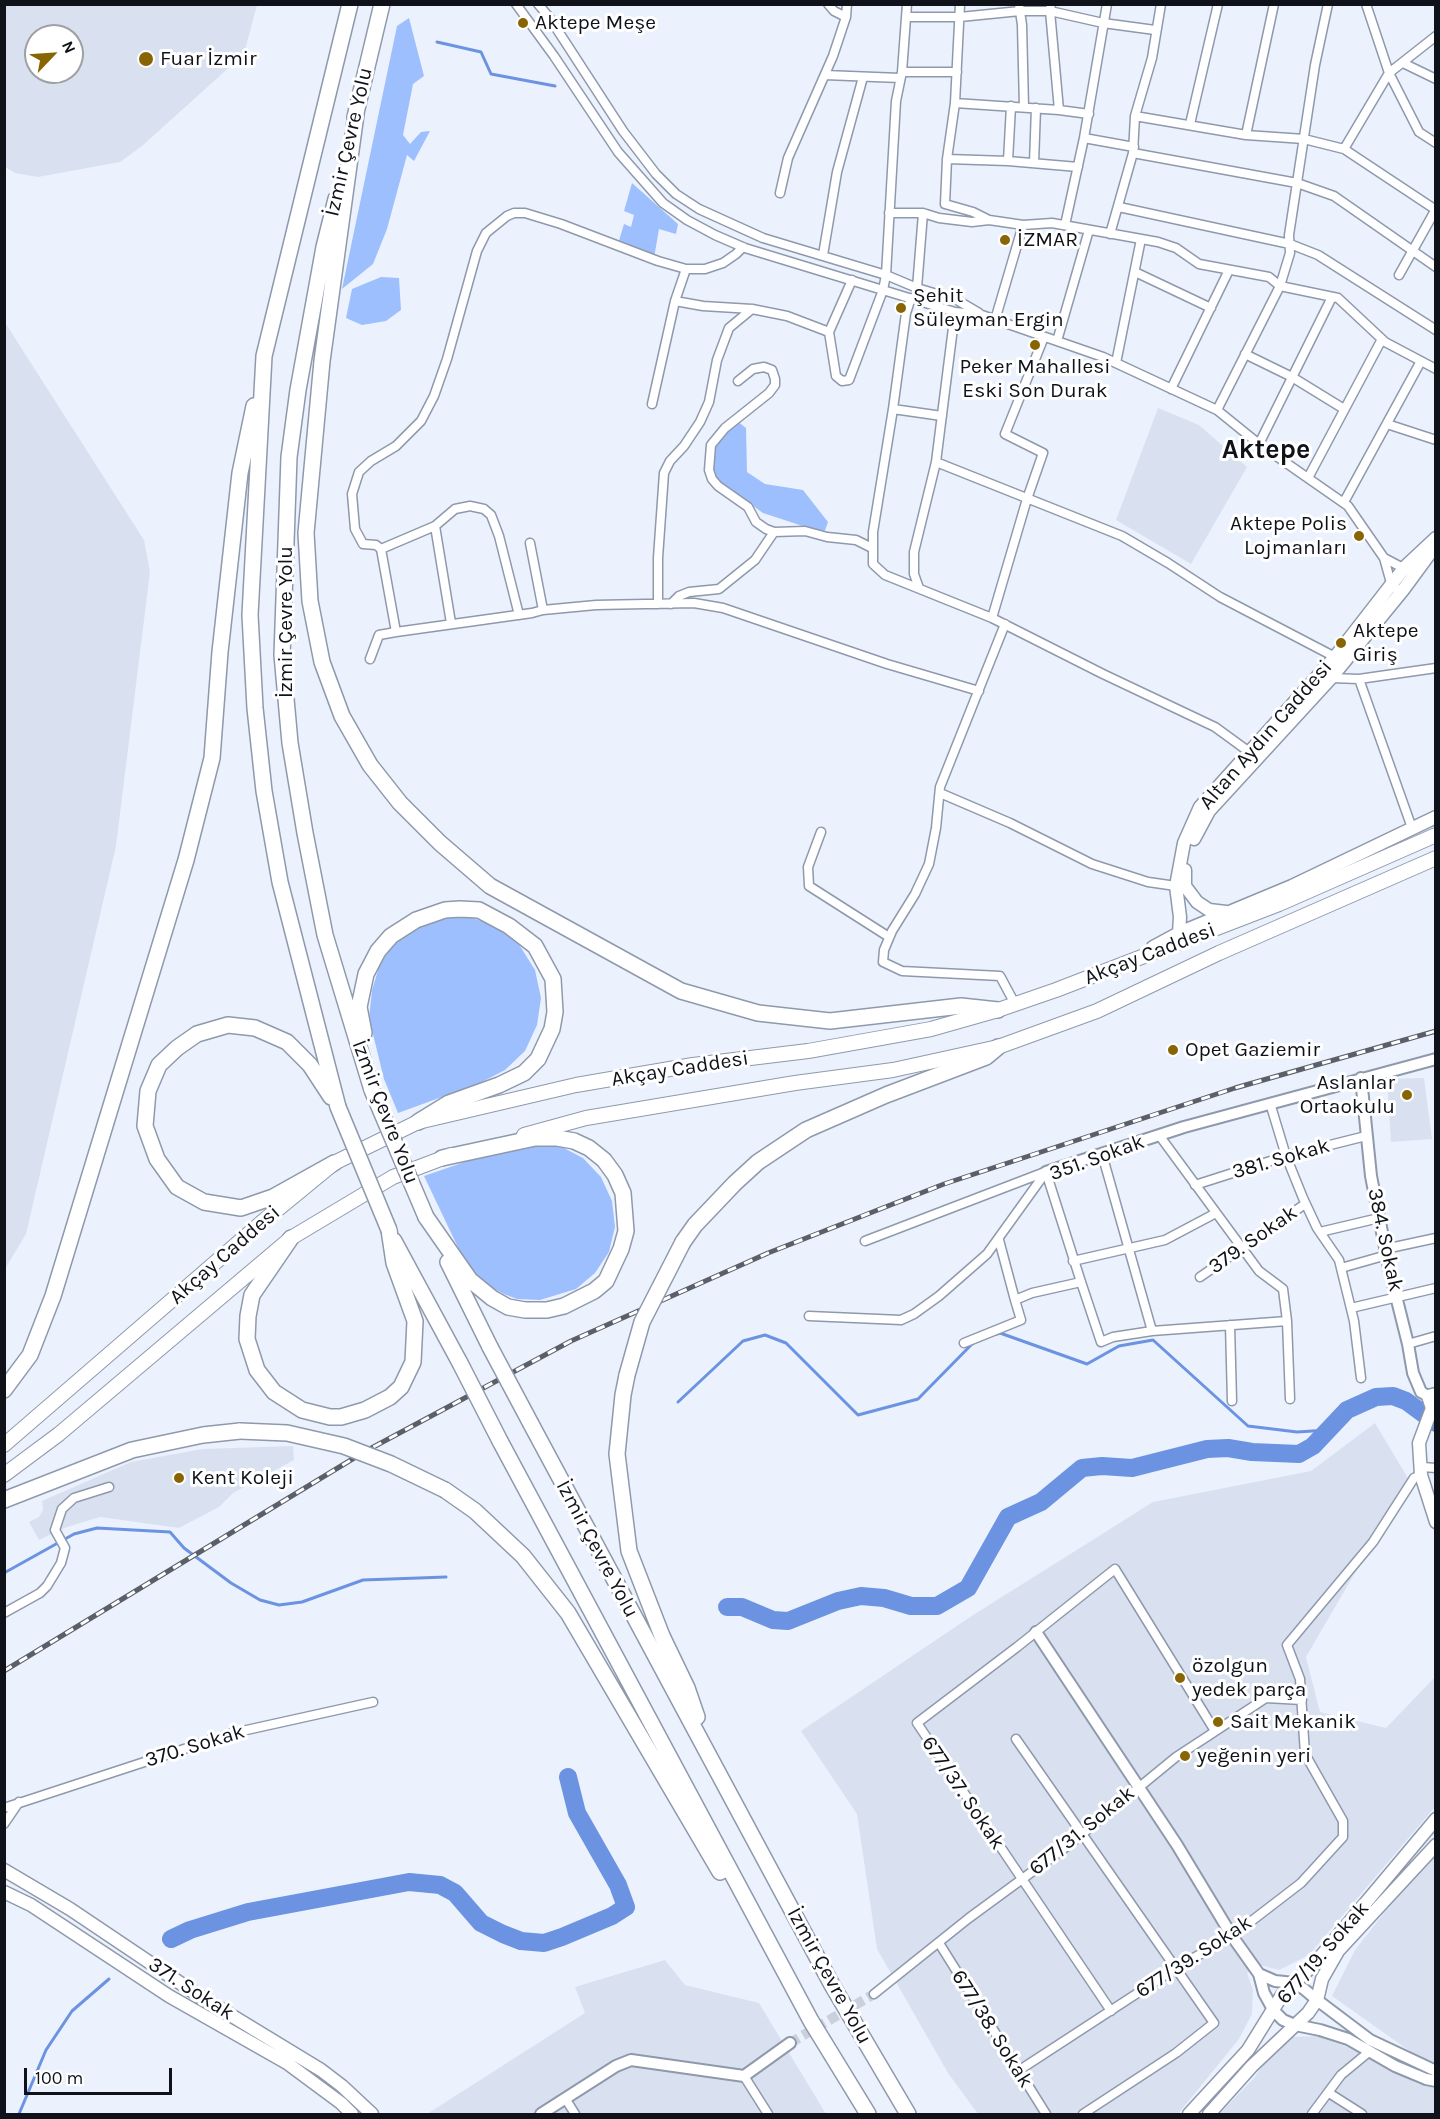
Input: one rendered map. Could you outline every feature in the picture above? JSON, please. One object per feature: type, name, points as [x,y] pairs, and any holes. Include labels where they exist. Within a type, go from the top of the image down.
[{"type":"highway","name":"İzmir Çevre Yolu","points":[[350,4],[264,356],[250,615],[255,708],[264,790],[280,882],[338,1107],[389,1230],[811,2021],[868,2115]]},
{"type":"highway","name":"İzmir Çevre Yolu","points":[[382,4],[324,247],[298,390],[289,457],[282,655],[290,743],[325,935],[372,1090],[426,1217],[490,1347],[832,1985],[908,2115]]},
{"type":"highway","points":[[357,107],[322,360],[306,533],[310,601],[322,662],[342,716],[370,765],[400,803],[440,843],[490,886],[681,991],[758,1013],[830,1021],[961,1006],[998,1010]]},
{"type":"highway","points":[[4,1390],[30,1355],[53,1296],[192,837],[212,758],[220,652],[240,473],[264,356]]},
{"type":"highway","name":"Akçay Caddesi","points":[[4,1445],[261,1223],[334,1163],[418,1122],[576,1085],[693,1065],[831,1047],[931,1029],[998,1010],[1119,966],[1278,904],[1436,835]]},
{"type":"highway","name":"Akçay Caddesi","points":[[4,1475],[59,1434],[291,1238],[393,1177],[442,1158],[586,1118],[795,1083],[893,1070],[998,1047],[1097,1011],[1219,953],[1436,858]]},
{"type":"highway","points":[[372,1090],[359,1007],[366,974],[378,951],[392,936],[416,920],[445,910],[460,909],[479,910],[523,935],[535,946],[553,979],[555,1012],[552,1029],[538,1059],[524,1073],[499,1085],[449,1103],[418,1122]]},
{"type":"highway","points":[[334,1163],[273,1197],[241,1208],[204,1202],[177,1186],[157,1159],[145,1126],[148,1091],[159,1065],[197,1034],[228,1025],[255,1028],[287,1042],[309,1065],[338,1107]]},
{"type":"highway","points":[[717,1771],[687,1688],[662,1636],[629,1551],[617,1454],[623,1395],[642,1322],[683,1242],[695,1225],[758,1162],[806,1130],[875,1100],[986,1057],[998,1047]]},
{"type":"highway","points":[[426,1217],[470,1280],[492,1298],[508,1307],[525,1310],[547,1310],[564,1306],[594,1291],[606,1281],[621,1249],[626,1231],[623,1193],[615,1175],[604,1160],[589,1148],[574,1141],[534,1138],[442,1158]]},
{"type":"highway","points":[[291,1238],[252,1295],[247,1339],[257,1370],[274,1392],[302,1410],[330,1417],[341,1417],[366,1410],[390,1397],[401,1387],[413,1362],[415,1321],[394,1263],[389,1230]]},
{"type":"highway","points":[[4,1500],[132,1450],[193,1437],[240,1431],[287,1433],[344,1446],[446,1490],[475,1511],[523,1556],[568,1613],[733,1894],[776,1954]]},
{"type":"main road","name":"Altan Aydın Caddesi","points":[[1179,933],[1180,917],[1176,886],[1184,843],[1200,807],[1331,678],[1400,593],[1409,572],[1436,538]]},
{"type":"main road","name":"Altan Aydın Caddesi","points":[[1226,912],[1209,910],[1197,902],[1185,886],[1185,862],[1195,836],[1209,811],[1335,657],[1391,583],[1409,572],[1436,545]]},
{"type":"main road","points":[[1119,966],[1179,933],[1292,886],[1436,817]]},
{"type":"main road","points":[[1432,1399],[1419,1443],[1422,1471],[1436,1522]]},
{"type":"main road","name":"677/19. Sokak","points":[[1189,2115],[1248,2050],[1282,1995],[1316,1962],[1436,1819]]},
{"type":"main road","name":"677/19. Sokak","points":[[1209,2115],[1252,2066],[1308,2013],[1317,2000],[1322,1978],[1338,1951],[1436,1845]]},
{"type":"main road","name":"371. Sokak","points":[[4,1870],[70,1909],[201,1997],[321,2070],[342,2086],[372,2115]]},
{"type":"main road","name":"371. Sokak","points":[[4,1892],[31,1905],[169,1996],[287,2063],[341,2103],[352,2115]]},
{"type":"street","points":[[516,4],[618,152],[663,203],[715,235],[743,247],[955,312],[982,315]]},
{"type":"street","points":[[538,4],[549,17],[623,131],[650,166],[676,194],[699,209],[763,237],[886,275],[917,288],[957,300],[982,315],[1116,363],[1217,410],[1259,444],[1344,502],[1384,558],[1391,583],[1400,593]]},
{"type":"street","points":[[828,4],[846,17]]},
{"type":"street","points":[[780,193],[788,158],[825,75],[846,17],[847,4]]},
{"type":"street","points":[[852,280],[830,332],[836,376],[842,381],[849,380],[883,290],[886,275],[907,4]]},
{"type":"street","points":[[960,4],[955,103],[947,159],[945,204],[973,212],[989,220]]},
{"type":"street","points":[[1065,225],[1089,114],[1107,4]]},
{"type":"street","points":[[1110,234],[1134,150],[1135,116],[1152,58],[1161,4]]},
{"type":"street","points":[[1190,124],[1218,4]]},
{"type":"street","points":[[1245,135],[1274,4]]},
{"type":"street","points":[[1217,410],[1280,286],[1290,252],[1297,183],[1315,65],[1328,4]]},
{"type":"street","points":[[1366,4],[1389,73],[1419,132],[1436,143]]},
{"type":"street","points":[[906,17],[960,17],[1020,8],[1050,8],[1103,22],[1155,30]]},
{"type":"street","points":[[1020,8],[1024,107]]},
{"type":"street","points":[[1050,8],[1059,110]]},
{"type":"street","points":[[1344,149],[1389,73],[1436,36]]},
{"type":"street","points":[[1403,63],[1436,79]]},
{"type":"street","points":[[825,75],[863,77],[957,72]]},
{"type":"street","points":[[823,255],[837,172],[863,77]]},
{"type":"street","points":[[955,103],[1089,114]]},
{"type":"street","points":[[1008,161],[1011,106]]},
{"type":"street","points":[[1034,163],[1036,108]]},
{"type":"street","points":[[1135,116],[1245,135],[1304,139],[1344,149],[1435,210],[1399,275]]},
{"type":"street","points":[[1084,138],[1297,183],[1334,196],[1436,267]]},
{"type":"street","points":[[947,159],[1078,167]]},
{"type":"street","points":[[1119,207],[1290,244],[1318,255],[1436,330]]},
{"type":"street","points":[[396,632],[381,549],[376,545],[363,544],[355,529],[352,494],[359,472],[396,446],[421,421],[434,396],[447,359],[477,251],[486,233],[507,216],[514,213],[525,213],[686,269],[705,269],[723,263],[743,247]]},
{"type":"street","points":[[889,213],[923,213],[939,218],[972,222],[989,220],[1023,225],[1052,223],[1158,242],[1176,248],[1199,264],[1269,277],[1280,286],[1338,298],[1382,339],[1436,369]]},
{"type":"street","points":[[917,288],[923,213]]},
{"type":"street","points":[[994,320],[1023,225]]},
{"type":"street","points":[[1057,341],[1089,230]]},
{"type":"street","points":[[1116,363],[1141,239]]},
{"type":"street","points":[[652,404],[675,301],[686,269]]},
{"type":"street","points":[[1171,389],[1229,270]]},
{"type":"street","points":[[1135,272],[1210,308]]},
{"type":"street","points":[[1259,444],[1332,297]]},
{"type":"street","points":[[911,298],[906,313],[893,409],[881,474],[872,548],[873,564],[885,576],[992,618],[1215,727],[1254,755]]},
{"type":"street","points":[[675,301],[703,306],[752,309],[787,316],[830,332]]},
{"type":"street","points":[[658,604],[658,558],[664,473],[670,461],[700,423],[709,402],[717,360],[729,328],[752,309]]},
{"type":"street","points":[[920,588],[914,574],[914,552],[936,462],[955,312]]},
{"type":"street","points":[[992,618],[1043,453],[1005,434],[1044,337]]},
{"type":"street","points":[[1308,478],[1382,339]]},
{"type":"street","points":[[1245,354],[1292,377],[1344,409]]},
{"type":"street","points":[[1344,502],[1421,362]]},
{"type":"street","points":[[738,381],[753,369],[764,367],[771,370],[775,385],[769,393],[725,428],[711,445],[709,470],[712,479],[718,486],[748,507],[756,522],[766,529],[774,532],[805,531],[827,537],[856,540],[872,548]]},
{"type":"street","points":[[893,409],[942,416]]},
{"type":"street","points":[[1387,424],[1436,440]]},
{"type":"street","points":[[936,462],[1122,536],[1168,562],[1220,597],[1335,657]]},
{"type":"street","points":[[381,549],[435,526],[455,509],[470,506],[484,508],[491,515],[499,536],[519,615]]},
{"type":"street","points":[[435,526],[451,623]]},
{"type":"street","points":[[671,604],[679,596],[689,592],[719,589],[755,560],[774,532]]},
{"type":"street","points":[[530,543],[543,610]]},
{"type":"street","points":[[1384,558],[1409,572]]},
{"type":"street","points":[[370,659],[379,636],[396,632],[543,610],[596,605],[694,603],[723,608],[887,664],[979,691]]},
{"type":"street","points":[[1005,624],[948,768],[940,793],[936,828],[928,864],[915,894],[889,937],[884,950],[884,962],[902,971],[1000,976],[1015,1004]]},
{"type":"street","points":[[1331,678],[1359,679],[1436,668]]},
{"type":"street","points":[[1359,679],[1412,828]]},
{"type":"street","points":[[940,793],[1010,823],[1092,864],[1148,882],[1176,886]]},
{"type":"street","points":[[821,832],[808,867],[809,886],[889,937]]},
{"type":"street","name":"351. Sokak","points":[[809,1316],[901,1320],[914,1314],[939,1296],[987,1254],[1046,1172],[1159,1135],[1436,1059]]},
{"type":"street","name":"384. Sokak","points":[[1362,1078],[1366,1136],[1386,1252],[1413,1374],[1421,1392],[1432,1399]]},
{"type":"street","points":[[1270,1103],[1286,1156],[1305,1204],[1320,1232],[1333,1248],[1341,1268],[1351,1308],[1361,1378]]},
{"type":"street","points":[[1159,1135],[1259,1271],[1283,1289],[1287,1321],[1290,1399]]},
{"type":"street","name":"381. Sokak","points":[[1195,1185],[1286,1156],[1366,1136]]},
{"type":"street","points":[[1102,1154],[1152,1331]]},
{"type":"street","points":[[865,1241],[1046,1172],[1101,1342],[1113,1337],[1152,1331],[1287,1321]]},
{"type":"street","name":"379. Sokak","points":[[1200,1277],[1305,1204]]},
{"type":"street","points":[[1073,1261],[1165,1240],[1216,1213]]},
{"type":"street","points":[[1320,1232],[1379,1218]]},
{"type":"street","points":[[1341,1268],[1436,1238]]},
{"type":"street","points":[[964,1343],[1021,1320],[999,1240]]},
{"type":"street","points":[[1015,1300],[1032,1293],[1081,1282]]},
{"type":"street","points":[[1351,1308],[1436,1288]]},
{"type":"street","points":[[1230,1325],[1232,1401]]},
{"type":"street","points":[[1408,1344],[1436,1336]]},
{"type":"street","points":[[1302,1700],[1299,1679],[1287,1645],[1373,1542],[1414,1478],[1422,1471],[1436,1468]]},
{"type":"street","points":[[4,1613],[40,1593],[61,1563],[65,1548],[55,1530],[62,1509],[74,1498],[109,1487]]},
{"type":"street","name":"677/37. Sokak","points":[[1111,2011],[917,1723],[1115,1569],[1215,1731]]},
{"type":"street","points":[[1036,1632],[1177,1845],[1232,1936],[1259,1974],[1264,1993],[1274,2011],[1283,2020],[1348,2038],[1395,2066],[1436,2081]]},
{"type":"street","name":"677/31. Sokak","points":[[874,1994],[1083,1833],[1137,1787],[1215,1731],[1266,1698],[1302,1700]]},
{"type":"street","name":"677/39. Sokak","points":[[1018,2072],[1176,1968],[1232,1936],[1301,1883],[1343,1837],[1343,1821],[1305,1754],[1302,1700]]},
{"type":"street","name":"370. Sokak","points":[[4,1808],[233,1733],[373,1702]]},
{"type":"street","points":[[1016,1739],[1214,2023],[1176,2053],[1083,2115]]},
{"type":"street","points":[[4,1824],[20,1802]]},
{"type":"street","name":"677/38. Sokak","points":[[939,1943],[1046,2115]]},
{"type":"street","points":[[1259,1974],[1275,1980],[1294,1983],[1370,2040],[1436,2071]]},
{"type":"street","points":[[542,2115],[616,2066],[631,2060],[744,2076],[790,2043]]},
{"type":"street","points":[[1312,2115],[1341,2075],[1370,2051]]},
{"type":"street","points":[[744,2076],[768,2115]]},
{"type":"street","points":[[1329,2093],[1362,2115]]},
{"type":"street","points":[[565,2098],[575,2115]]},
{"type":"shaded area","points":[[5,4],[257,5],[244,54],[142,146],[120,162],[38,177],[15,173],[5,167]]},
{"type":"shaded area","points":[[409,18],[424,76],[413,84],[403,135],[410,144],[421,132],[430,131],[414,161],[407,155],[387,229],[373,264],[342,289],[397,26]]},
{"type":"shaded area","points":[[632,183],[678,224],[676,234],[659,229],[654,258],[618,244],[624,224],[631,227],[634,215],[624,211]]},
{"type":"shaded area","points":[[381,277],[399,278],[401,310],[386,321],[362,325],[346,318],[352,289]]},
{"type":"shaded area","points":[[4,321],[144,540],[150,572],[116,846],[26,1234],[5,1269]]},
{"type":"shaded area","points":[[1158,408],[1199,425],[1247,467],[1191,564],[1116,520]]},
{"type":"shaded area","points":[[737,421],[746,428],[747,472],[765,484],[803,490],[828,522],[824,533],[763,513],[713,477],[714,446]]},
{"type":"shaded area","points":[[445,917],[473,918],[499,928],[520,946],[535,970],[541,998],[537,1025],[525,1051],[505,1070],[480,1083],[398,1113],[384,1079],[369,1018],[372,990],[380,964],[396,941],[419,925]]},
{"type":"shaded area","points":[[1424,1078],[1432,1139],[1391,1142],[1387,1079]]},
{"type":"shaded area","points":[[534,1142],[560,1146],[583,1158],[601,1177],[612,1201],[615,1227],[609,1252],[595,1273],[576,1289],[540,1300],[517,1299],[504,1294],[487,1285],[474,1272],[464,1260],[424,1176],[508,1147]]},
{"type":"shaded area","points":[[1375,1423],[1409,1480],[1306,1657],[1320,1712],[1386,1728],[1435,1677],[1435,1807],[1309,1955],[1279,1970],[1260,1965],[1247,1973],[1253,1990],[1252,2014],[1239,2039],[1178,2114],[978,2114],[948,2073],[877,1949],[857,1814],[801,1731],[970,1617],[1153,1502],[1311,1471]]},
{"type":"shaded area","name":"Kent Koleji","points":[[293,1446],[294,1460],[233,1493],[219,1507],[179,1528],[100,1517],[67,1527],[39,1540],[29,1522],[39,1517],[43,1510],[42,1501],[131,1462],[202,1449]]},
{"type":"shaded area","points":[[1435,1848],[1435,2069],[1332,1996],[1355,1950]]},
{"type":"shaded area","points":[[665,1960],[685,1985],[759,2003],[826,2114],[427,2114],[585,2013],[575,1987]]},
{"type":"shaded area","points":[[1317,2036],[1347,2047],[1418,2084],[1435,2087],[1435,2114],[1219,2114],[1254,2078],[1271,2054],[1291,2037]]},
{"type":"waterway","points":[[437,42],[481,52],[491,74],[555,86]]},
{"type":"waterway","points":[[997,1334],[1000,1333],[1087,1364],[1119,1346],[1153,1340],[1248,1426],[1297,1432],[1328,1430]]},
{"type":"waterway","points":[[678,1402],[743,1341],[765,1335],[786,1343],[858,1415],[918,1399],[974,1342]]},
{"type":"waterway","points":[[727,1607],[742,1607],[773,1620],[788,1621],[838,1601],[861,1596],[884,1598],[911,1606],[937,1606],[968,1588],[1008,1517],[1041,1502],[1082,1468],[1102,1466],[1132,1468],[1207,1449],[1228,1448],[1252,1452],[1299,1454],[1313,1446],[1347,1410],[1376,1397],[1393,1396],[1406,1401],[1436,1423]]},
{"type":"waterway","points":[[4,1573],[74,1534],[97,1528],[170,1532],[184,1548],[231,1583],[260,1600],[279,1605],[302,1602],[363,1580],[446,1577]]},
{"type":"waterway","points":[[171,1939],[190,1930],[248,1912],[409,1882],[440,1885],[455,1893],[481,1923],[521,1941],[544,1943],[562,1937],[612,1916],[626,1907],[618,1885],[577,1813],[568,1777]]},
{"type":"waterway","points":[[19,2114],[46,2050],[72,2011],[109,1979]]},
{"type":"tunnel","points":[[790,2043],[874,1994]]},
{"type":"railway","points":[[4,1671],[364,1452],[571,1341],[768,1253],[944,1184],[1235,1088],[1436,1031]]},
{"type":"place","name":"Aktepe Meşe","points":[[523,23]]},
{"type":"place","name":"Fuar İzmir","points":[[146,59]]},
{"type":"place","name":"İZMAR","points":[[1005,240]]},
{"type":"place","name":"Şehit Süleyman Ergin","points":[[901,308]]},
{"type":"place","name":"Peker Mahallesi Eski Son Durak","points":[[1035,345]]},
{"type":"place","name":"Aktepe Polis Lojmanları","points":[[1359,536]]},
{"type":"place","name":"Aktepe Giriş","points":[[1341,643]]},
{"type":"place","name":"Opet Gaziemir","points":[[1173,1050]]},
{"type":"place","name":"Aslanlar Ortaokulu","points":[[1407,1095]]},
{"type":"place","name":"Kent Koleji","points":[[179,1478]]},
{"type":"place","name":"özolgun yedek parça","points":[[1180,1678]]},
{"type":"place","name":"Sait Mekanik","points":[[1218,1722]]},
{"type":"place","name":"yeğenin yeri","points":[[1185,1756]]},
{"type":"district","name":"Aktepe","points":[[1266,450]]}]
